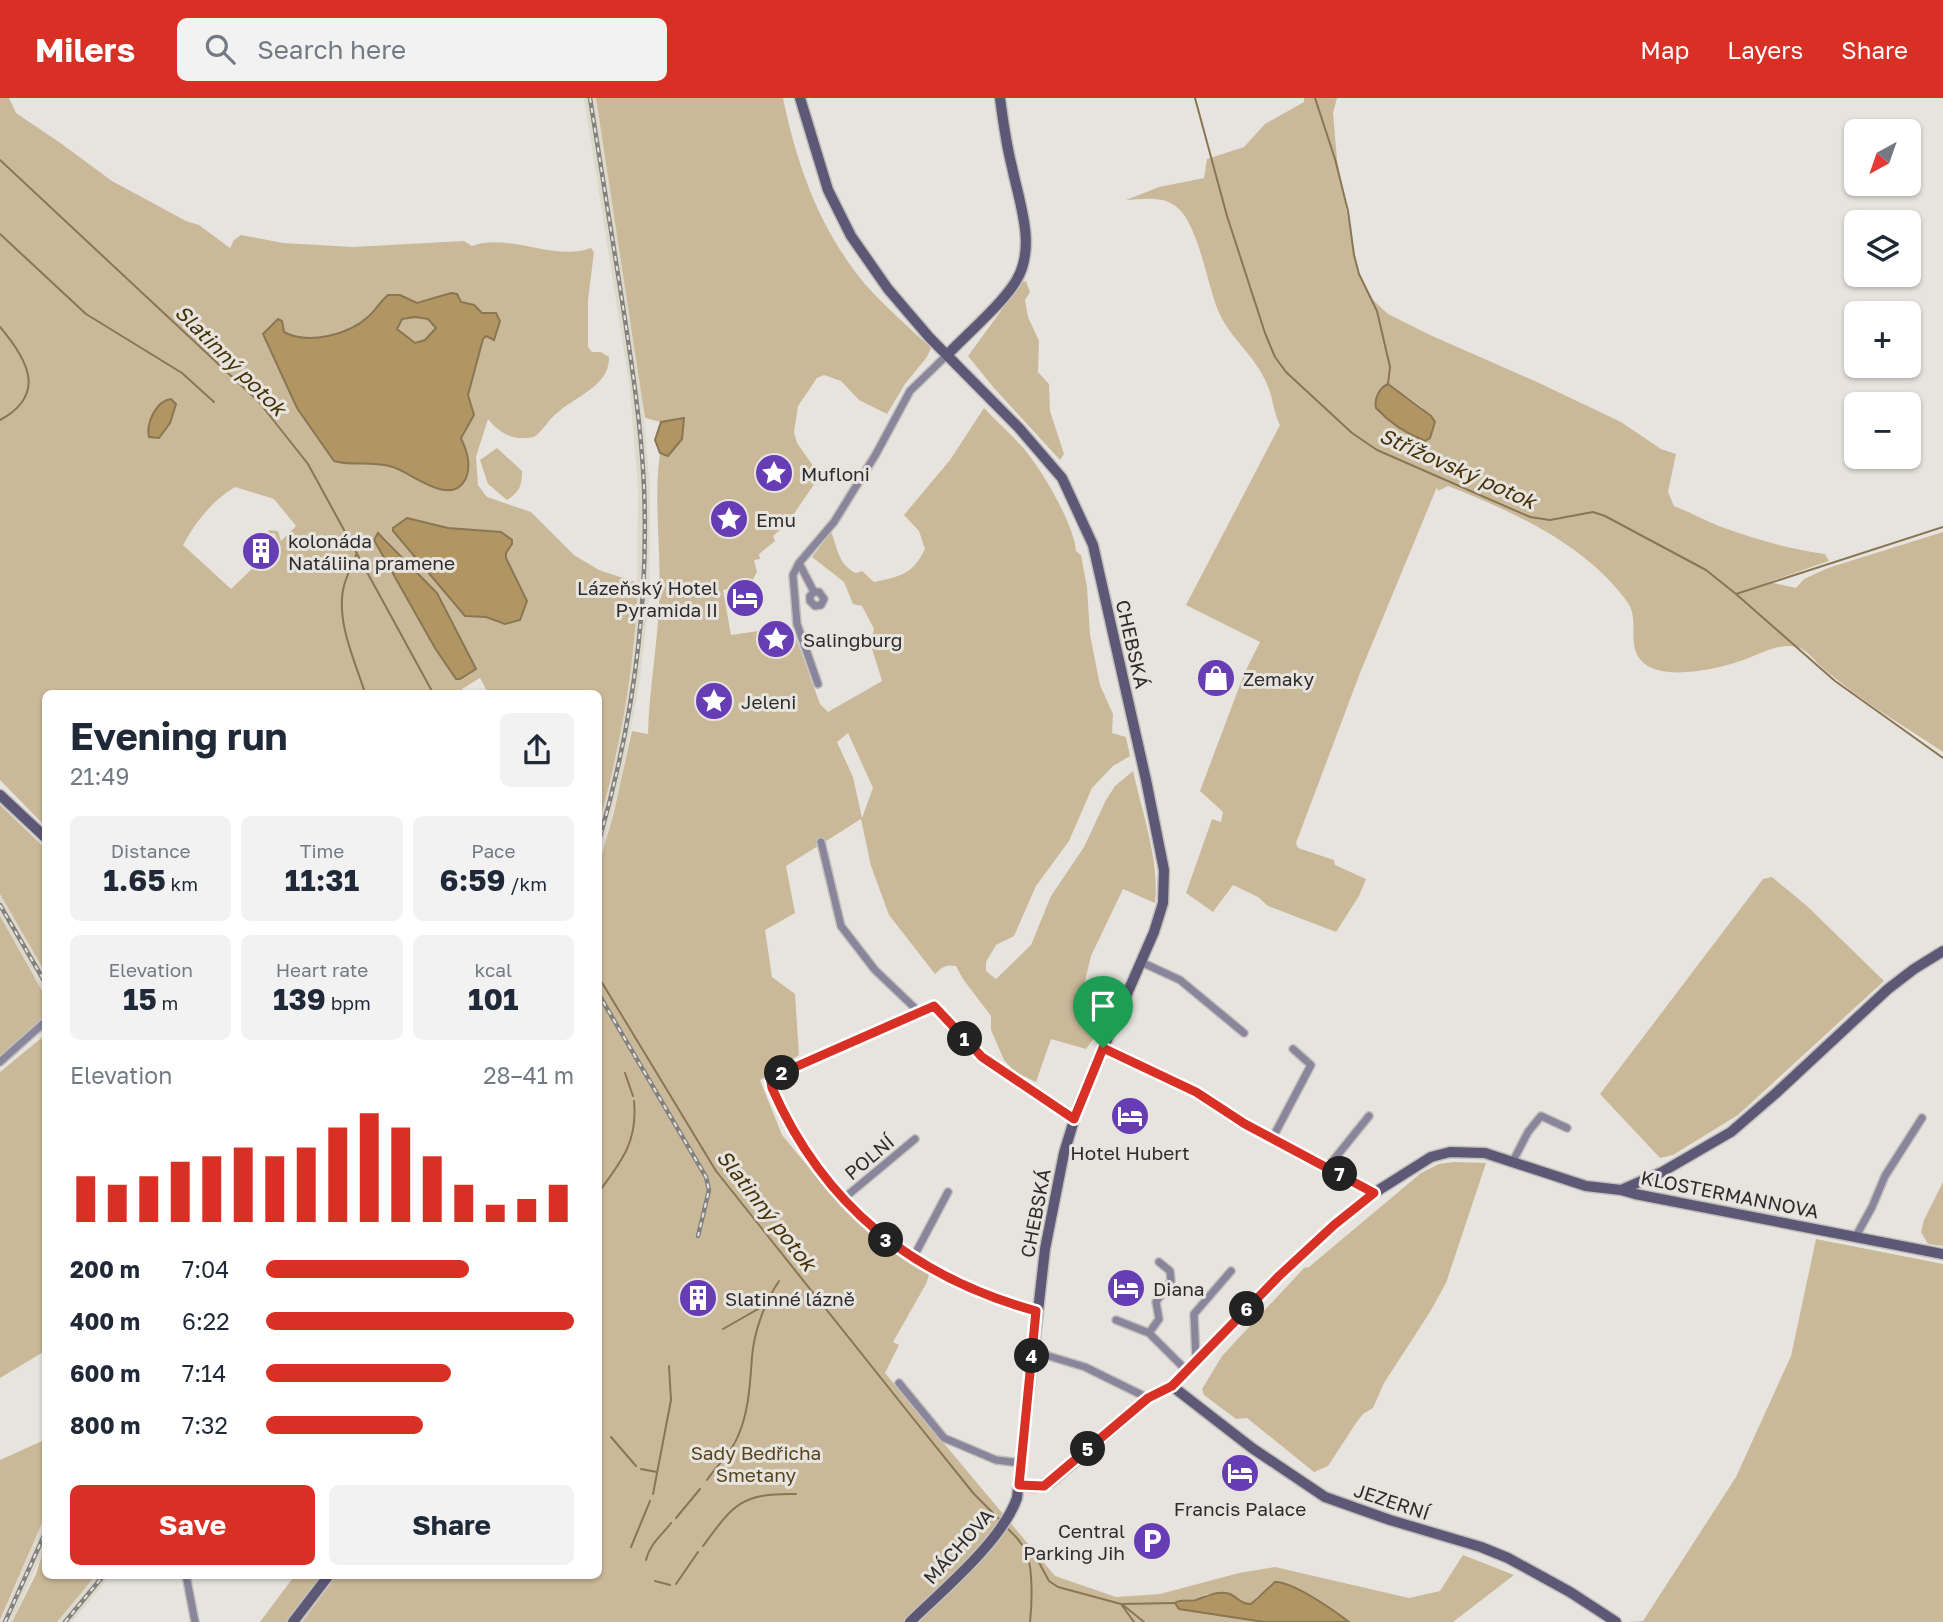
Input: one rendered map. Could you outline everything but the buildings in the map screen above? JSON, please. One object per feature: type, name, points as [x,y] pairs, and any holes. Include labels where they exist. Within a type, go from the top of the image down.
[{"type":"street","name":"CHEBSKÁ","points":[[800,98],[828,190],[851,236],[888,289],[947,355],[1019,428],[1062,478],[1093,545],[1164,870],[1163,903],[1141,962],[1074,1119],[1064,1153],[1036,1311],[1019,1485]]},
{"type":"street","points":[[818,684],[797,624],[793,575],[799,563],[834,522],[876,454],[910,391],[1015,284],[1025,259],[1023,214],[1000,98]]},
{"type":"street","points":[[799,563],[814,592]]},
{"type":"street","points":[[0,795],[42,834]]},
{"type":"street","points":[[821,842],[841,926],[875,970],[919,1012]]},
{"type":"street","points":[[1621,1190],[1662,1172],[1731,1132],[1888,989],[1943,951]]},
{"type":"street","points":[[1141,962],[1180,980],[1244,1033]]},
{"type":"street","points":[[1036,1311],[960,1283],[913,1258],[883,1238],[843,1199],[805,1149],[775,1095],[771,1082],[777,1075],[934,1006],[982,1057],[1074,1119]]},
{"type":"street","points":[[0,1062],[42,1025]]},
{"type":"street","points":[[1103,1048],[1196,1092],[1245,1124],[1374,1193]]},
{"type":"street","points":[[1272,1139],[1311,1065],[1293,1049]]},
{"type":"street","points":[[1327,1168],[1369,1116]]},
{"type":"street","points":[[1513,1161],[1528,1132],[1541,1116],[1567,1128]]},
{"type":"street","points":[[1856,1237],[1885,1176],[1922,1118]]},
{"type":"street","name":"POLNÍ","points":[[843,1199],[915,1139]]},
{"type":"street","name":"KLOSTERMANNOVA","points":[[1019,1485],[1044,1486],[1148,1398],[1172,1386],[1334,1225],[1374,1193],[1431,1157],[1443,1153],[1485,1153],[1586,1186],[1621,1190],[1943,1254]]},
{"type":"street","points":[[913,1258],[948,1192]]},
{"type":"street","points":[[1149,1333],[1159,1319],[1156,1302],[1171,1281],[1170,1271],[1159,1262]]},
{"type":"street","points":[[1196,1360],[1194,1314],[1231,1271]]},
{"type":"street","points":[[1116,1320],[1149,1333],[1187,1371]]},
{"type":"street","points":[[1032,1351],[1085,1367],[1148,1398]]},
{"type":"street","points":[[899,1383],[944,1437],[996,1460],[1021,1463]]},
{"type":"street","name":"JEZERNÍ","points":[[1172,1386],[1252,1448],[1325,1497],[1390,1520],[1481,1546],[1570,1592],[1616,1622]]},
{"type":"street","name":"MÁCHOVA","points":[[910,1622],[973,1560],[997,1531],[1014,1504],[1019,1485]]},
{"type":"street","points":[[187,1579],[195,1622]]},
{"type":"street","points":[[293,1622],[326,1579]]},
{"type":"shaded area","points":[[584,98],[596,98],[641,387],[650,489],[649,598],[640,679],[621,782],[602,853],[602,810],[620,729],[634,638],[637,597],[638,489],[630,389]]},
{"type":"shaded area","points":[[451,293],[457,294],[461,302],[474,305],[482,313],[496,313],[500,321],[494,340],[486,336],[483,339],[468,395],[474,415],[461,438],[468,459],[467,475],[458,487],[450,490],[431,486],[393,467],[334,461],[297,408],[263,334],[278,319],[282,321],[284,332],[294,336],[328,336],[361,323],[388,295],[400,295],[417,303]],"holes":[[[402,319],[428,319],[436,328],[425,340],[415,343],[397,329]]]},
{"type":"shaded area","points":[[1388,384],[1431,416],[1435,422],[1430,438],[1425,441],[1412,435],[1392,423],[1376,408],[1378,394]]},
{"type":"shaded area","points":[[171,399],[176,404],[170,423],[159,438],[149,437],[153,414],[161,404]]},
{"type":"shaded area","points":[[684,418],[682,439],[668,456],[660,453],[655,440],[661,422]]},
{"type":"shaded area","points":[[407,518],[448,528],[501,532],[512,540],[506,558],[527,601],[520,620],[505,624],[486,617],[465,616],[393,531],[393,528]]},
{"type":"shaded area","points":[[378,533],[437,593],[476,669],[456,679],[435,648],[374,540]]},
{"type":"shaded area","points":[[0,894],[42,967],[42,993],[0,916]]},
{"type":"shaded area","points":[[42,1523],[42,1554],[12,1622],[0,1622]]},
{"type":"shaded area","points":[[93,1579],[108,1579],[72,1622],[57,1622]]},
{"type":"shaded area","points":[[1275,1582],[1302,1591],[1349,1622],[1264,1622],[1179,1609],[1175,1603],[1221,1593],[1230,1594],[1251,1604]]},
{"type":"green space","points":[[0,98],[9,98],[16,113],[112,181],[186,221],[199,225],[230,248],[234,240],[241,235],[283,243],[353,247],[464,241],[472,246],[501,242],[562,252],[591,248],[594,252],[588,300],[588,347],[592,352],[601,352],[609,357],[604,376],[590,390],[564,407],[534,437],[508,435],[497,429],[488,419],[476,457],[478,485],[487,497],[531,512],[574,555],[599,570],[638,583],[626,704],[602,811],[602,690],[486,690],[480,678],[462,690],[42,690],[42,823],[0,780]],"holes":[[[400,295],[417,303],[444,295],[458,297],[461,302],[474,305],[482,313],[496,313],[491,339],[485,336],[483,339],[468,395],[473,415],[461,438],[465,445],[462,484],[454,489],[436,488],[386,465],[342,463],[266,330],[278,319],[284,332],[294,336],[327,336],[349,329],[367,318],[385,297]],[[235,487],[274,499],[296,526],[281,541],[278,531],[268,530],[269,533],[275,534],[276,539],[270,541],[266,533],[264,540],[276,546],[231,589],[183,545],[205,512]],[[407,518],[448,528],[501,532],[508,564],[527,601],[505,624],[486,617],[465,616],[398,538]],[[383,536],[437,593],[476,669],[460,679],[414,612],[398,581]]]},
{"type":"green space","name":"Sady Bedřicha Smetany","points":[[596,98],[783,98],[803,172],[835,242],[865,284],[931,348],[887,414],[859,400],[841,381],[824,375],[817,378],[798,406],[794,432],[797,443],[814,467],[817,480],[787,524],[773,536],[775,541],[759,554],[760,559],[754,560],[757,572],[751,583],[723,590],[731,635],[788,627],[795,635],[820,704],[828,712],[882,681],[870,642],[874,629],[862,606],[853,604],[844,582],[812,557],[831,532],[845,565],[856,573],[862,571],[874,582],[899,576],[910,569],[925,549],[919,531],[904,515],[950,460],[984,408],[1032,460],[1049,485],[1070,527],[1076,551],[1081,555],[1087,587],[1090,635],[1100,685],[1113,714],[1112,733],[1126,737],[1130,756],[1113,766],[1092,788],[1069,841],[1036,886],[1014,936],[996,945],[986,962],[986,971],[996,979],[1031,945],[1051,896],[1084,847],[1106,800],[1115,786],[1133,771],[1155,871],[1155,903],[1123,889],[1091,956],[1082,993],[1110,1007],[1100,1030],[1086,1049],[1051,1039],[1036,1082],[1015,1072],[1004,1060],[991,1030],[991,1016],[956,966],[949,965],[935,974],[889,915],[871,866],[861,819],[786,866],[795,913],[765,930],[772,977],[795,994],[799,1055],[760,1080],[782,1135],[841,1206],[850,1210],[879,1239],[930,1272],[893,1342],[899,1345],[885,1373],[1055,1576],[1116,1597],[1160,1594],[1239,1573],[1275,1567],[1409,1598],[1440,1591],[1463,1555],[1514,1575],[1453,1622],[1349,1622],[1286,1584],[1257,1596],[1251,1604],[1240,1602],[1234,1597],[1207,1594],[1198,1599],[1178,1600],[1179,1609],[1264,1622],[302,1622],[334,1579],[602,1579],[602,854],[632,731],[648,734],[659,605],[657,491],[660,453],[669,456],[681,439],[684,419],[661,422],[645,418]],"holes":[[[848,733],[873,788],[862,818],[853,777],[837,742]]]},
{"type":"green space","points":[[1304,98],[1337,98],[1333,113],[1337,159],[1358,273],[1373,300],[1388,314],[1621,422],[1661,449],[1676,454],[1668,492],[1674,506],[1745,535],[1825,554],[1829,561],[1769,582],[1796,588],[1804,579],[1828,568],[1943,532],[1943,752],[1853,692],[1797,647],[1777,647],[1736,662],[1697,671],[1670,672],[1648,666],[1640,660],[1636,652],[1632,611],[1628,603],[1592,564],[1547,532],[1522,519],[1448,486],[1438,491],[1437,487],[1360,673],[1296,843],[1298,848],[1334,860],[1335,865],[1366,879],[1359,896],[1336,932],[1268,906],[1258,897],[1233,885],[1213,912],[1186,893],[1212,819],[1221,822],[1223,812],[1200,791],[1244,674],[1260,642],[1186,605],[1280,425],[1262,374],[1228,328],[1217,308],[1196,241],[1185,216],[1166,201],[1126,200],[1159,187],[1204,178],[1207,159],[1244,147],[1265,124],[1304,102]],"holes":[[[1389,384],[1423,408],[1420,439],[1376,409],[1376,401],[1380,391]]]},
{"type":"green space","points":[[1026,281],[1030,292],[1025,300],[1028,317],[1039,341],[1038,372],[1049,384],[1050,411],[1064,454],[1060,460],[968,356],[1022,282]]},
{"type":"green space","points":[[402,319],[428,319],[436,328],[425,340],[415,343],[397,329]]},
{"type":"green space","points":[[497,448],[522,471],[519,488],[507,500],[488,484],[480,460]]},
{"type":"green space","points":[[0,805],[42,845],[42,967],[0,894]]},
{"type":"green space","points":[[1772,877],[1807,906],[1884,981],[1738,1115],[1673,1155],[1660,1158],[1600,1094],[1763,879]]},
{"type":"green space","points":[[0,916],[42,991],[42,1020],[0,1057]]},
{"type":"green space","points":[[42,1037],[42,1353],[0,1378],[0,1072]]},
{"type":"green space","points":[[1486,1163],[1446,1283],[1384,1383],[1373,1408],[1363,1414],[1356,1423],[1328,1466],[1314,1472],[1247,1418],[1236,1419],[1204,1395],[1202,1389],[1222,1356],[1304,1268],[1309,1267],[1421,1173],[1439,1164]]},
{"type":"green space","points":[[1943,1182],[1943,1246],[1928,1244],[1921,1232]]},
{"type":"green space","points":[[1816,1239],[1943,1264],[1943,1622],[1628,1622],[1643,1621],[1736,1477],[1791,1356]]},
{"type":"green space","points":[[42,1441],[42,1523],[0,1620],[0,1460]]},
{"type":"green space","points":[[42,1555],[42,1579],[93,1579],[57,1622],[12,1622],[36,1574]]},
{"type":"green space","points":[[292,1579],[319,1580],[288,1622],[260,1622]]},
{"type":"waterway","name":"Střížovský potok","points":[[1195,98],[1227,216],[1275,357],[1286,372],[1352,433],[1377,450],[1530,517],[1550,520],[1593,512],[1605,516],[1706,570],[1736,594],[1943,527]]},
{"type":"waterway","points":[[1315,98],[1335,159],[1348,211],[1359,274],[1377,311],[1390,367],[1388,384]]},
{"type":"waterway","name":"Slatinný potok","points":[[0,160],[259,402],[308,464],[431,690]]},
{"type":"waterway","points":[[0,234],[86,314],[182,373],[214,402]]},
{"type":"waterway","points":[[0,327],[18,351],[28,376],[24,399],[15,410],[0,420]]},
{"type":"waterway","points":[[357,553],[344,585],[342,603],[348,642],[364,690]]},
{"type":"waterway","points":[[1736,594],[1835,681],[1943,758]]},
{"type":"waterway","name":"Slatinný potok","points":[[602,983],[716,1171],[974,1494],[1000,1520]]},
{"type":"waterway","points":[[625,1073],[633,1096]]},
{"type":"waterway","points":[[602,1187],[626,1151],[633,1128],[634,1101]]},
{"type":"waterway","points":[[707,1480],[732,1448],[742,1427],[755,1337],[765,1307],[779,1281]]},
{"type":"waterway","points":[[723,1329],[765,1305]]},
{"type":"waterway","points":[[653,1494],[671,1400],[669,1366]]},
{"type":"waterway","points":[[611,1437],[636,1466]]},
{"type":"waterway","points":[[641,1469],[657,1472]]},
{"type":"waterway","points":[[676,1518],[700,1489]]},
{"type":"waterway","points":[[703,1546],[723,1520],[740,1504],[763,1496],[796,1494]]},
{"type":"waterway","points":[[631,1547],[650,1501]]},
{"type":"waterway","points":[[646,1560],[653,1545],[671,1523]]},
{"type":"waterway","name":"Slatinný potok","points":[[1006,1527],[1023,1546],[1029,1561],[1032,1588],[1030,1622]]},
{"type":"waterway","points":[[676,1584],[698,1552]]},
{"type":"waterway","points":[[1028,1555],[1035,1555],[1049,1581],[1058,1587],[1121,1604],[1134,1622]]},
{"type":"waterway","points":[[655,1581],[670,1585]]},
{"type":"waterway","points":[[1122,1604],[1175,1603]]},
{"type":"waterway","points":[[1123,1605],[1144,1622]]},
{"type":"railway","points":[[590,98],[635,387],[643,462],[645,532],[636,667],[620,756],[602,829]]},
{"type":"railway","points":[[0,905],[42,977]]},
{"type":"railway","points":[[602,1000],[706,1177],[709,1190],[698,1236]]},
{"type":"railway","points":[[5,1622],[42,1540]]},
{"type":"railway","points":[[65,1622],[101,1579]]},
{"type":"place","name":"Mufloni","points":[[774,473]]},
{"type":"place","name":"Emu","points":[[729,519]]},
{"type":"place","name":"kolonáda Natáliina pramene","points":[[261,551]]},
{"type":"place","name":"Lázeňský Hotel Pyramida II","points":[[745,598]]},
{"type":"place","name":"Salingburg","points":[[776,639]]},
{"type":"place","name":"Zemaky","points":[[1216,678]]},
{"type":"place","name":"Jeleni","points":[[714,701]]},
{"type":"place","name":"Hotel Hubert","points":[[1130,1116]]},
{"type":"place","name":"Diana","points":[[1126,1288]]},
{"type":"place","name":"Slatinné lázně","points":[[698,1298]]},
{"type":"place","name":"Francis Palace","points":[[1240,1473]]},
{"type":"place","name":"Central Parking Jih","points":[[1152,1541]]},
{"type":"route","points":[[934,1006],[982,1057],[1074,1119],[1103,1048],[1196,1092],[1245,1124],[1374,1193],[1334,1225],[1279,1276],[1172,1386],[1148,1398],[1051,1482],[1044,1486],[1027,1487],[1019,1485],[1036,1311],[1016,1306],[960,1283],[883,1238],[855,1212],[819,1169],[775,1095],[771,1082],[777,1075],[934,1006]]}]
